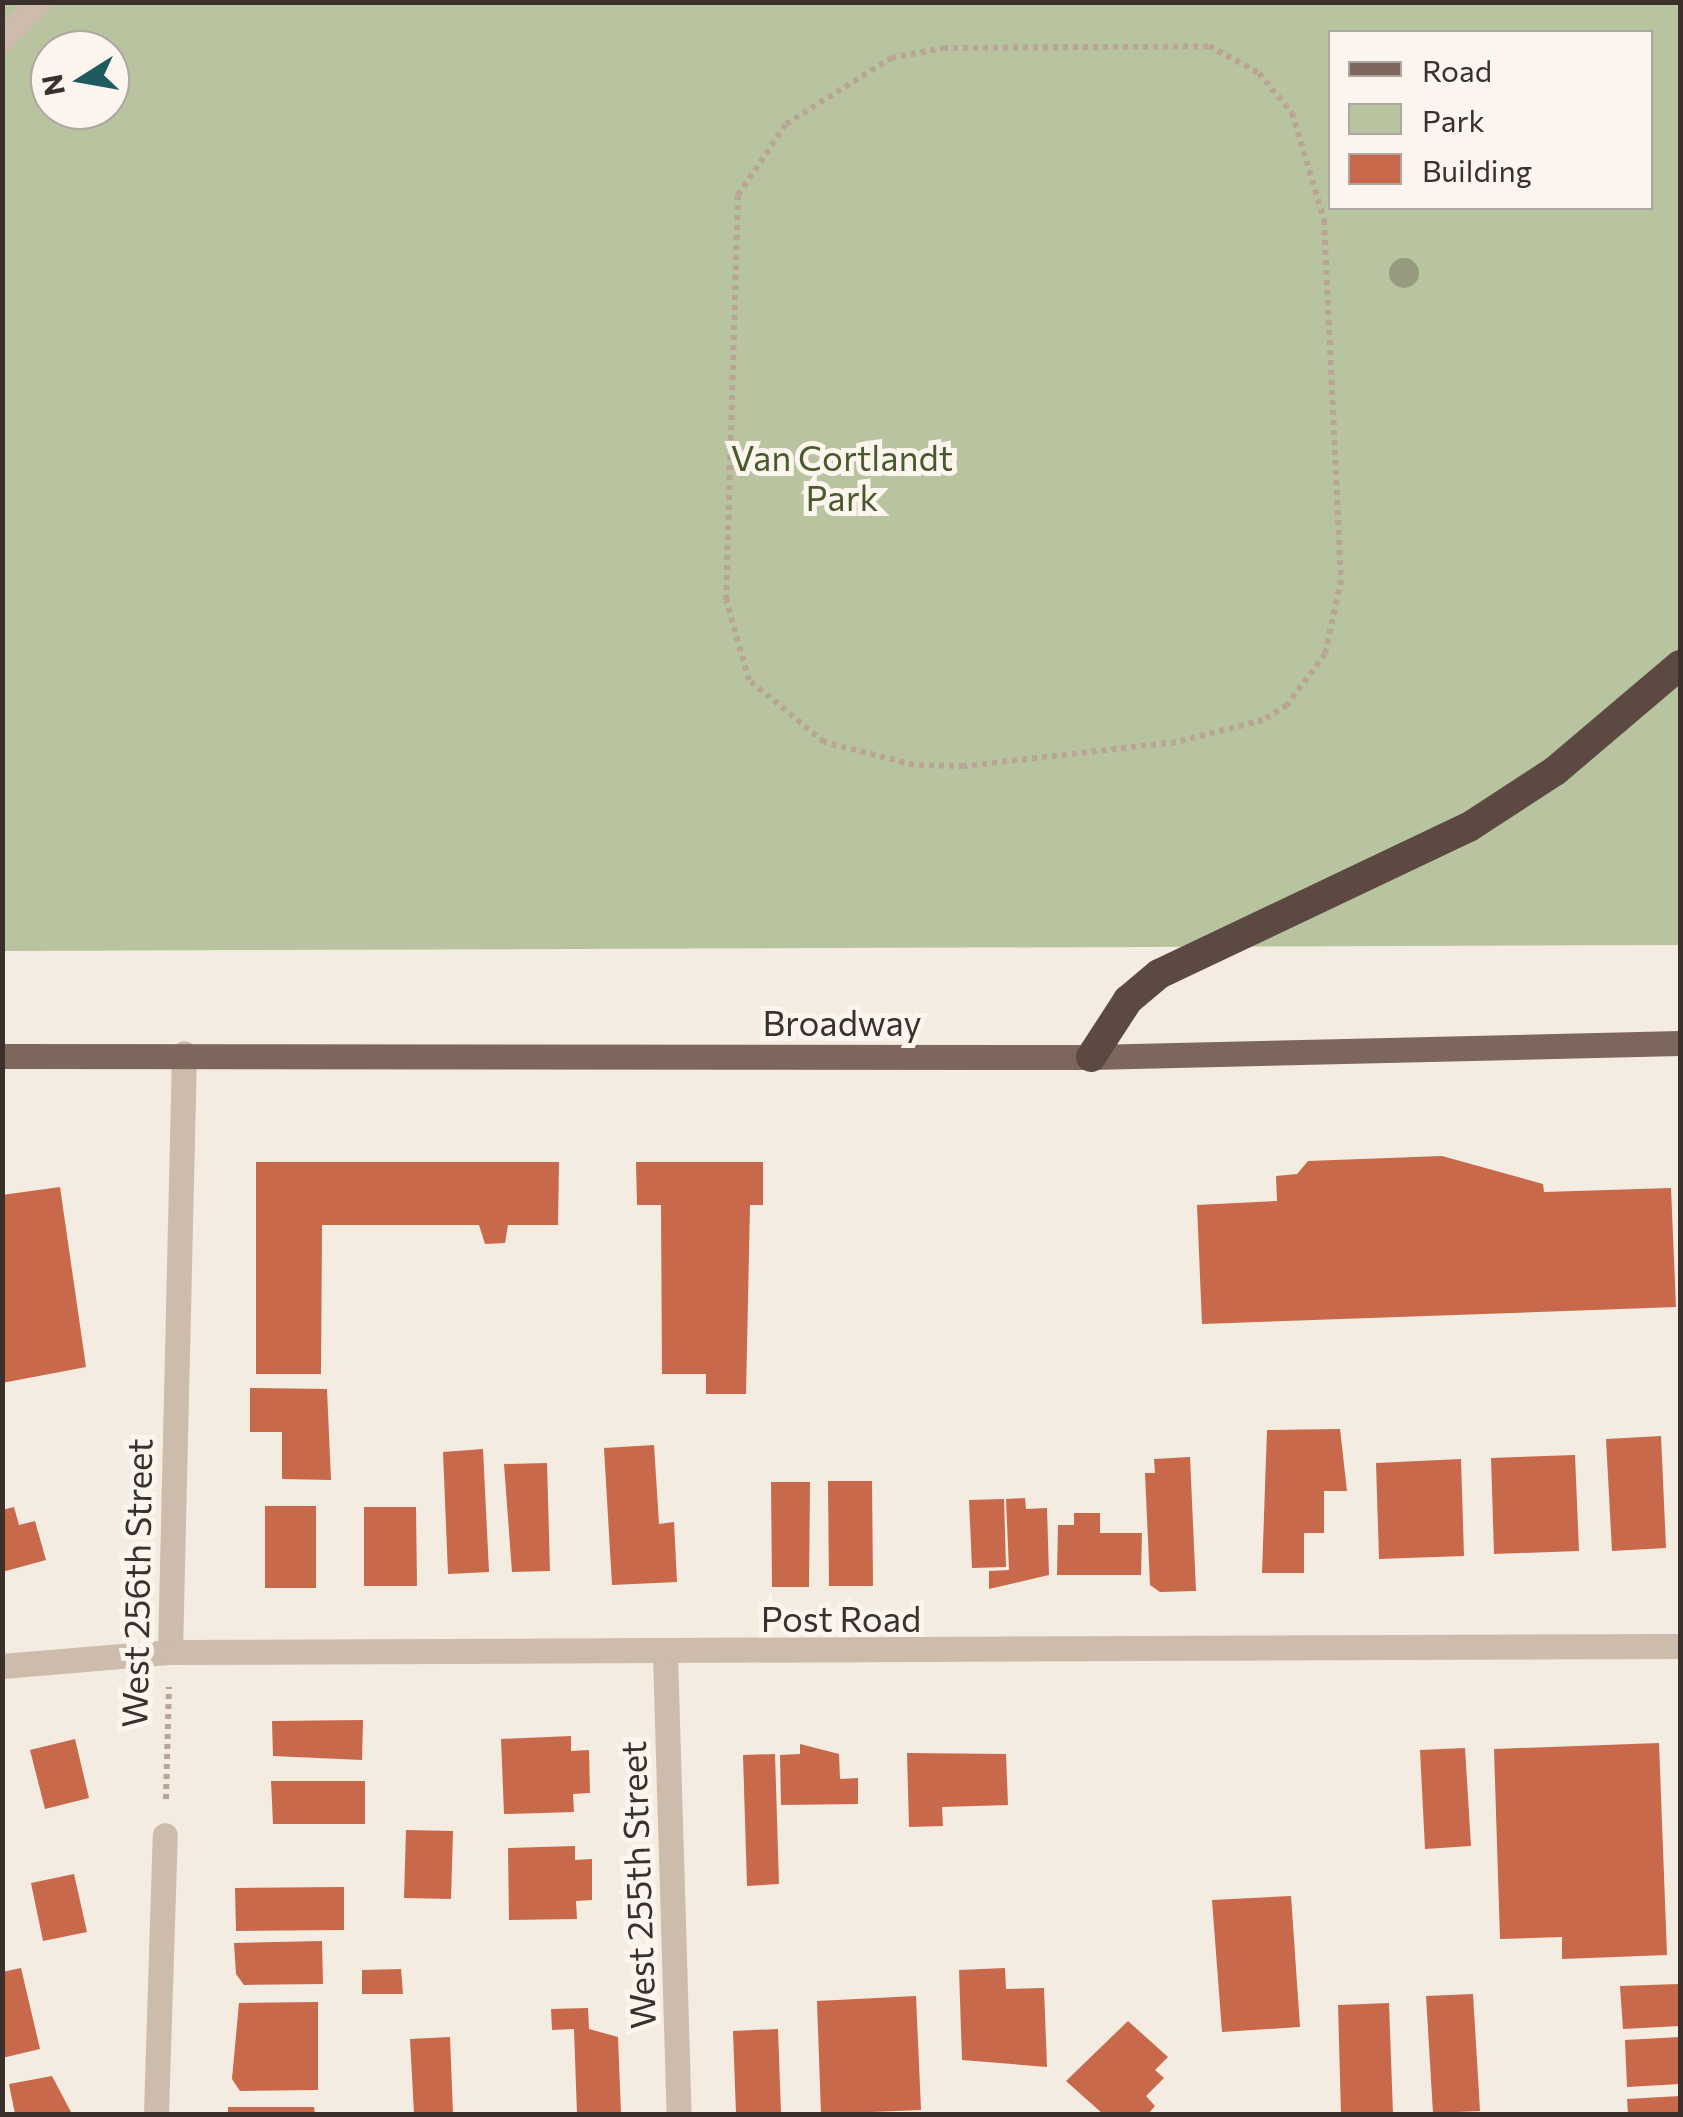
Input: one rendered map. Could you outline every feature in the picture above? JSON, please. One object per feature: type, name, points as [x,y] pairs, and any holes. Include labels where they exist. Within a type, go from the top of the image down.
[{"type":"highway","points":[[1091,1057],[1128,1000],[1159,974],[1469,827],[1554,771],[1680,665]]},
{"type":"main road","name":"Broadway","points":[[2,1056],[184,1053],[1091,1057],[1680,1044]]},
{"type":"street","points":[[2,39],[39,2]]},
{"type":"street","name":"West 256th Street","points":[[170,1652],[184,1053]]},
{"type":"street","name":"Post Road","points":[[2,1666],[170,1652],[664,1654],[1680,1646]]},
{"type":"street","name":"West 255th Street","points":[[664,1654],[679,2114]]},
{"type":"street","points":[[156,2114],[165,1835]]},
{"type":"path","points":[[1208,46],[1274,88],[1318,188],[1335,390],[1341,580],[1325,654],[1308,682],[1287,705],[1226,732],[964,766],[865,756],[780,713],[749,680],[726,600],[731,234],[760,156],[844,82],[933,50],[1208,46]]},
{"type":"path","name":"West 256th Street","points":[[165,1835],[170,1652]]},
{"type":"green space","name":"Van Cortlandt Park","points":[[3,3],[1680,3],[1680,945],[3,951]]},
{"type":"building","points":[[1442,1156],[1543,1184],[1544,1192],[1671,1188],[1676,1307],[1202,1324],[1197,1205],[1277,1201],[1276,1176],[1297,1174],[1308,1161]]},
{"type":"building","points":[[256,1162],[559,1162],[558,1225],[508,1225],[505,1243],[485,1244],[479,1225],[322,1225],[321,1374],[256,1374]]},
{"type":"building","points":[[636,1162],[763,1162],[763,1205],[750,1205],[746,1394],[706,1394],[706,1374],[662,1374],[661,1205],[637,1205]]},
{"type":"building","points":[[60,1187],[86,1367],[2,1383],[2,1195]]},
{"type":"building","points":[[250,1388],[327,1389],[331,1480],[282,1479],[282,1432],[250,1432]]},
{"type":"building","points":[[1340,1429],[1347,1491],[1324,1491],[1324,1533],[1304,1533],[1304,1573],[1262,1573],[1267,1430]]},
{"type":"building","points":[[1661,1436],[1666,1548],[1612,1551],[1606,1439]]},
{"type":"building","points":[[654,1445],[659,1524],[674,1522],[677,1582],[612,1585],[604,1448]]},
{"type":"building","points":[[483,1449],[489,1572],[448,1574],[443,1452]]},
{"type":"building","points":[[1575,1455],[1579,1551],[1494,1554],[1491,1458]]},
{"type":"building","points":[[1190,1457],[1196,1591],[1160,1592],[1150,1585],[1145,1473],[1155,1473],[1154,1459]]},
{"type":"building","points":[[1461,1459],[1464,1556],[1379,1559],[1376,1463]]},
{"type":"building","points":[[547,1463],[550,1571],[512,1572],[504,1464]]},
{"type":"building","points":[[828,1481],[872,1481],[873,1586],[829,1586]]},
{"type":"building","points":[[771,1482],[810,1482],[809,1587],[772,1587]]},
{"type":"building","points":[[1025,1498],[1026,1509],[1047,1508],[1049,1575],[989,1589],[989,1571],[1009,1570],[1006,1499]]},
{"type":"building","points":[[1004,1499],[1006,1567],[972,1568],[969,1500]]},
{"type":"building","points":[[265,1506],[316,1506],[316,1588],[265,1588]]},
{"type":"building","points":[[14,1507],[19,1525],[35,1521],[46,1560],[2,1572],[2,1510]]},
{"type":"building","points":[[364,1507],[416,1507],[417,1586],[364,1586]]},
{"type":"building","points":[[1074,1513],[1100,1513],[1100,1533],[1142,1533],[1141,1575],[1057,1575],[1058,1525],[1074,1525]]},
{"type":"building","points":[[363,1720],[362,1760],[273,1756],[272,1721]]},
{"type":"building","points":[[571,1736],[571,1751],[589,1750],[590,1793],[573,1794],[574,1812],[504,1814],[501,1739]]},
{"type":"building","points":[[75,1739],[89,1798],[45,1809],[30,1750]]},
{"type":"building","points":[[1659,1743],[1667,1955],[1562,1959],[1562,1937],[1500,1939],[1494,1749]]},
{"type":"building","points":[[800,1744],[839,1754],[840,1779],[858,1778],[858,1804],[781,1805],[780,1755],[800,1754]]},
{"type":"building","points":[[1465,1748],[1471,1846],[1425,1849],[1420,1750]]},
{"type":"building","points":[[907,1753],[1006,1754],[1008,1805],[942,1807],[943,1826],[909,1827]]},
{"type":"building","points":[[775,1754],[779,1884],[747,1886],[743,1755]]},
{"type":"building","points":[[271,1781],[365,1781],[365,1824],[273,1824]]},
{"type":"building","points":[[406,1830],[453,1831],[451,1899],[404,1898]]},
{"type":"building","points":[[575,1846],[575,1860],[592,1859],[592,1900],[576,1901],[577,1919],[509,1920],[508,1848]]},
{"type":"building","points":[[74,1874],[87,1932],[43,1941],[31,1883]]},
{"type":"building","points":[[344,1887],[344,1930],[236,1931],[235,1888]]},
{"type":"building","points":[[1291,1896],[1300,2027],[1222,2032],[1212,1900]]},
{"type":"building","points":[[322,1941],[323,1984],[244,1985],[236,1974],[234,1943]]},
{"type":"building","points":[[21,1968],[40,2049],[2,2058],[2,1972]]},
{"type":"building","points":[[1005,1968],[1006,1989],[1044,1988],[1047,2067],[962,2060],[959,1970]]},
{"type":"building","points":[[401,1969],[403,1994],[362,1994],[362,1970]]},
{"type":"building","points":[[1679,1984],[1680,2026],[1623,2029],[1620,1986]]},
{"type":"building","points":[[1473,1994],[1480,2111],[1433,2113],[1426,1996]]},
{"type":"building","points":[[916,1996],[921,2110],[821,2114],[817,2001]]},
{"type":"building","points":[[318,2002],[318,2090],[240,2091],[232,2079],[239,2003]]},
{"type":"building","points":[[1389,2003],[1393,2114],[1341,2114],[1338,2005]]},
{"type":"building","points":[[588,2008],[589,2029],[618,2037],[621,2114],[577,2114],[574,2029],[552,2030],[551,2009]]},
{"type":"building","points":[[1128,2021],[1168,2057],[1155,2070],[1164,2078],[1146,2096],[1155,2106],[1148,2114],[1103,2114],[1066,2081]]},
{"type":"building","points":[[778,2029],[781,2114],[736,2114],[733,2031]]},
{"type":"building","points":[[450,2037],[453,2114],[414,2114],[410,2039]]},
{"type":"building","points":[[1680,2037],[1680,2084],[1627,2087],[1625,2040]]},
{"type":"building","points":[[52,2076],[72,2114],[15,2114],[9,2084]]},
{"type":"building","points":[[1680,2096],[1680,2114],[1628,2114],[1627,2099]]},
{"type":"building","points":[[228,2107],[314,2107],[315,2114],[228,2114]]}]
